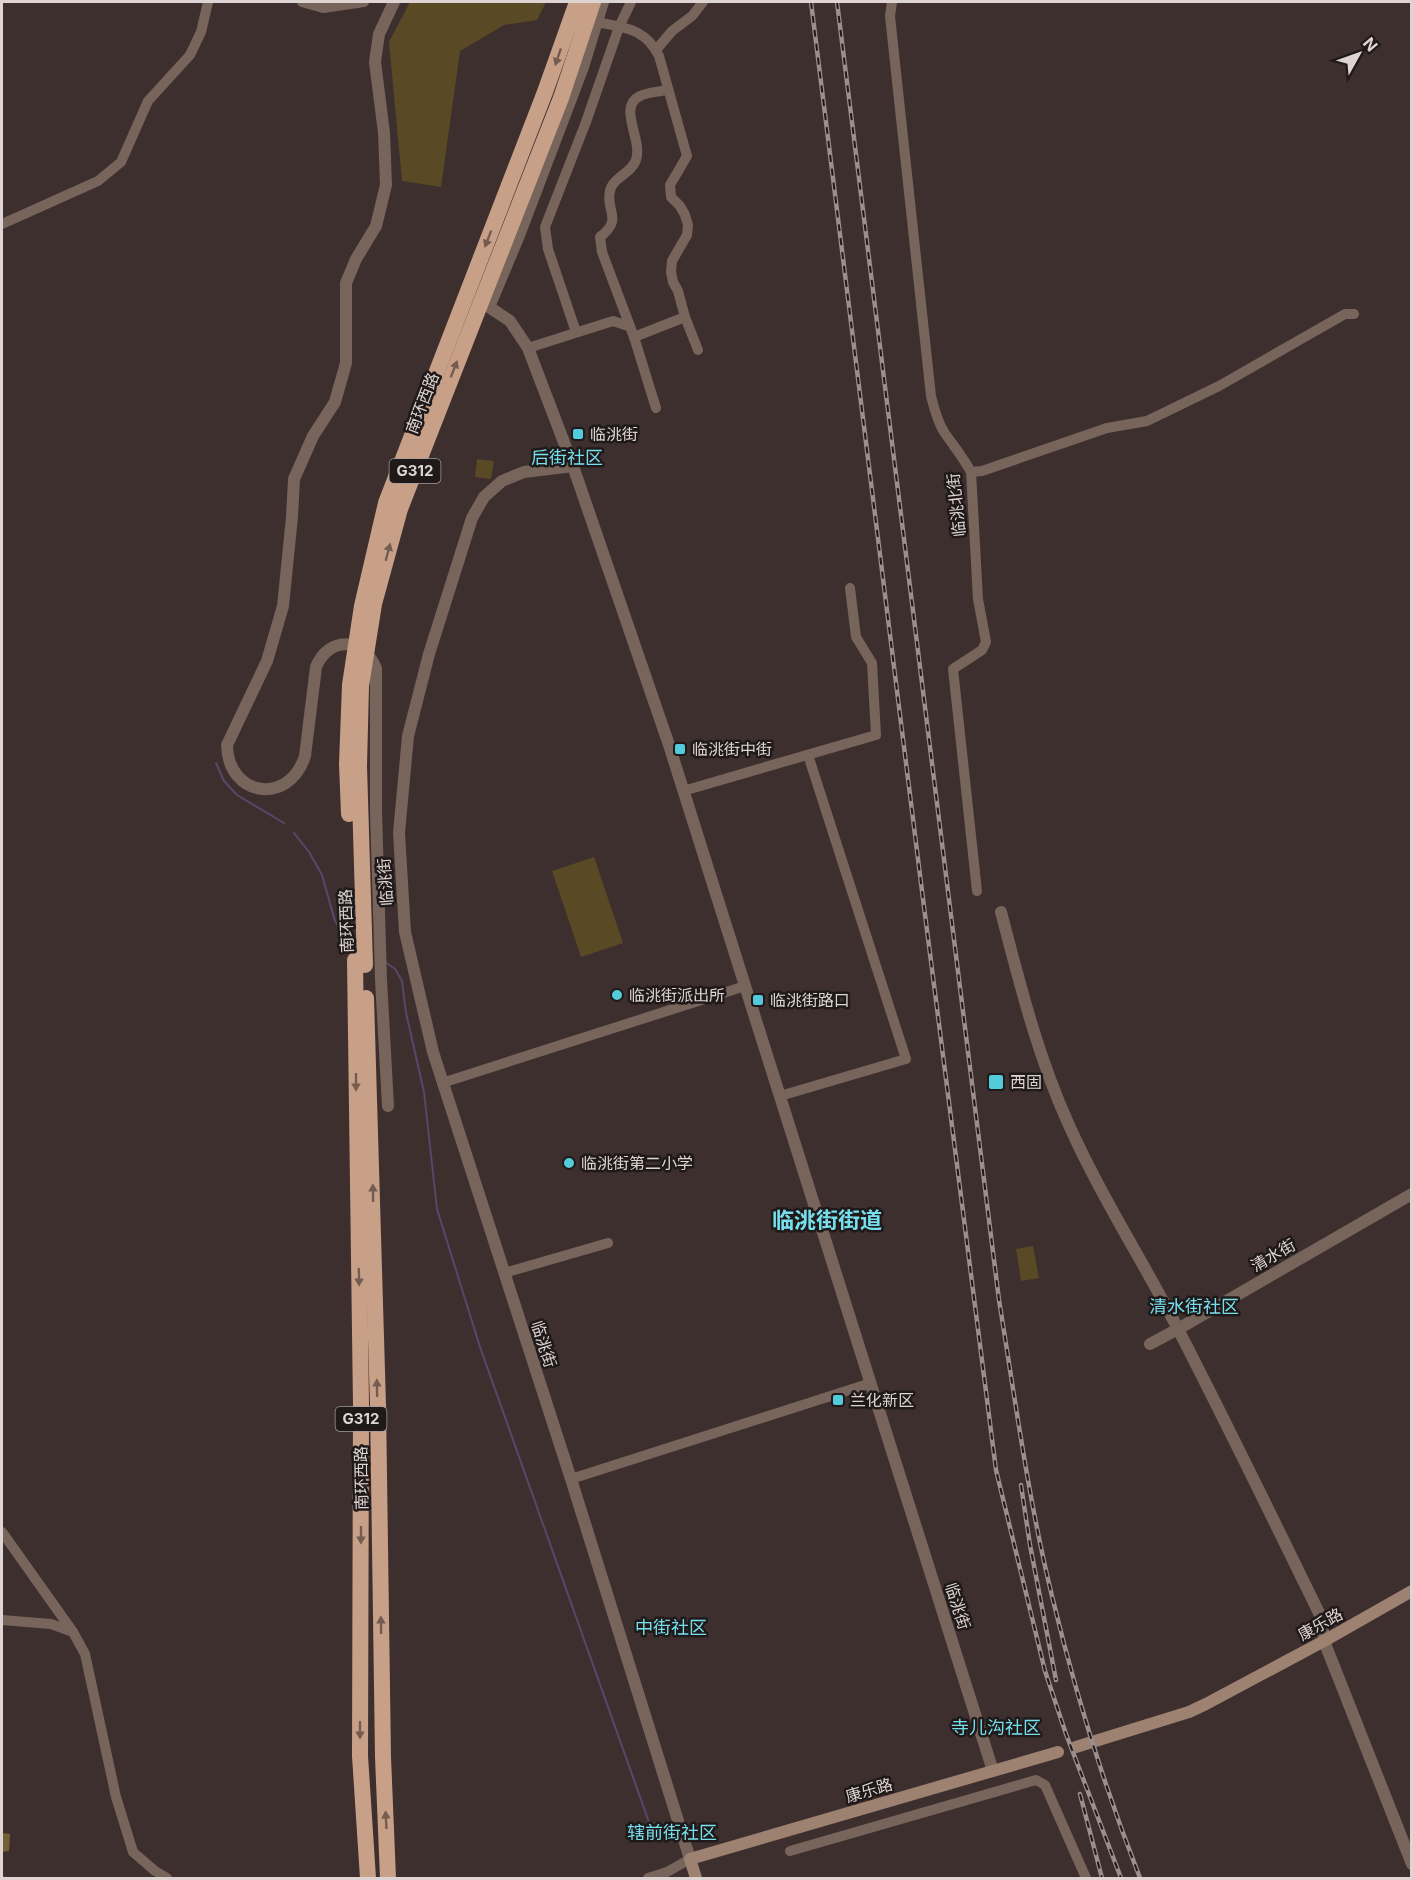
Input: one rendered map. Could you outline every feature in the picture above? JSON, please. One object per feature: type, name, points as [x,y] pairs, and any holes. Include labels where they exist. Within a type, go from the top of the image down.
[{"type":"highway","name":"南环西路","points":[[388,1878],[382,1757],[377,1370],[360,962],[347,764],[350,685],[362,606],[386,503],[545,92],[577,2]]},
{"type":"highway","name":"南环西路","points":[[368,1878],[360,1756],[359,766],[362,686],[374,604],[400,509],[561,98],[593,2]]},
{"type":"main road","name":"康乐路","points":[[1076,1747],[1189,1712],[1324,1641],[1412,1591]]},
{"type":"main road","name":"康乐路","points":[[690,1859],[1058,1752]]},
{"type":"main road","points":[[690,1859],[696,1878]]},
{"type":"street","points":[[2,224],[98,181],[121,162],[148,101],[190,55],[201,32],[208,2]]},
{"type":"street","points":[[302,2],[323,8],[364,2]]},
{"type":"street","points":[[388,1106],[379,925],[376,668],[372,658],[356,646],[346,644],[336,645],[320,658],[316,667],[305,756],[301,768],[284,785],[273,789],[261,789],[239,778],[228,757],[227,745],[267,661],[283,606],[294,479],[314,436],[335,402],[346,363],[346,283],[356,259],[376,226],[386,184],[384,133],[375,62],[380,34],[394,2]]},
{"type":"street","points":[[454,293],[489,307],[583,68],[603,2]]},
{"type":"street","points":[[576,332],[548,249],[545,227],[586,122],[619,27],[631,2]]},
{"type":"street","points":[[656,50],[672,31],[692,16],[703,2]]},
{"type":"street","name":"临洮北街","points":[[892,2],[890,16],[931,396],[943,431],[961,454],[971,472],[978,599],[986,642],[982,650],[952,669],[977,891]]},
{"type":"street","points":[[597,22],[635,31],[645,37],[656,50],[687,156],[681,169],[672,180],[670,192],[671,197],[685,214],[688,225],[687,235],[672,261],[671,272],[698,350]]},
{"type":"street","points":[[656,408],[602,252],[600,237],[613,219],[609,198],[611,187],[629,172],[638,151],[630,117],[632,104],[642,95],[668,90]]},
{"type":"street","name":"临洮街","points":[[489,307],[510,321],[528,348],[573,466],[683,791],[993,1771]]},
{"type":"street","points":[[971,472],[982,471],[1107,428],[1147,421],[1219,386],[1345,314],[1354,314]]},
{"type":"street","points":[[633,337],[686,317]]},
{"type":"street","points":[[528,348],[613,321],[628,326]]},
{"type":"street","name":"临洮街","points":[[573,466],[524,472],[502,481],[484,497],[472,518],[429,654],[408,736],[399,833],[405,932],[442,1083],[572,1479],[690,1859]]},
{"type":"street","points":[[683,791],[876,735],[872,663],[856,637],[850,588]]},
{"type":"street","points":[[780,1096],[906,1059],[808,755]]},
{"type":"street","points":[[1001,912],[1028,1018],[1068,1124],[1106,1201],[1178,1329],[1322,1619],[1324,1641],[1408,1847],[1412,1864]]},
{"type":"street","points":[[442,1083],[745,986]]},
{"type":"street","name":"清水街","points":[[1150,1344],[1412,1194]]},
{"type":"street","points":[[504,1273],[608,1243]]},
{"type":"street","points":[[572,1479],[871,1383]]},
{"type":"street","points":[[2,1532],[73,1632],[85,1654],[116,1797],[133,1852],[167,1878]]},
{"type":"street","points":[[2,1620],[51,1624],[73,1632]]},
{"type":"street","points":[[790,1851],[1036,1779],[1046,1785],[1086,1878]]},
{"type":"street","points":[[648,1878],[667,1872],[690,1859]]},
{"type":"shaded area","points":[[410,2],[546,2],[537,20],[504,25],[460,51],[441,187],[402,181],[389,42]]},
{"type":"shaded area","points":[[477,459],[494,461],[491,479],[475,477]]},
{"type":"shaded area","points":[[594,857],[623,943],[581,957],[552,871]]},
{"type":"shaded area","points":[[1033,1246],[1039,1278],[1021,1281],[1016,1249]]},
{"type":"shaded area","points":[[2,1833],[10,1834],[9,1851],[2,1852]]},
{"type":"waterway","points":[[216,763],[224,781],[237,795],[284,823]]},
{"type":"waterway","points":[[294,833],[309,852],[322,875],[335,921],[339,927],[358,941]]},
{"type":"waterway","points":[[384,961],[395,969],[402,981],[406,1013],[424,1092],[437,1209],[480,1347],[655,1839]]},
{"type":"waterway","points":[[2,1877],[7,1878]]},
{"type":"railway","points":[[811,2],[996,1470],[1045,1671],[1066,1734],[1121,1878]]},
{"type":"railway","points":[[837,2],[999,1300],[1016,1411],[1043,1559],[1061,1632],[1102,1774],[1140,1878]]},
{"type":"railway","points":[[1021,1485],[1056,1680]]},
{"type":"railway","points":[[1080,1794],[1102,1878]]},
{"type":"place","name":"临洮街","points":[[578,434]]},
{"type":"place","name":"临洮街中街","points":[[680,749]]},
{"type":"place","name":"临洮街派出所","points":[[617,995]]},
{"type":"place","name":"临洮街路口","points":[[758,1000]]},
{"type":"place","name":"西固","points":[[996,1082]]},
{"type":"place","name":"临洮街第二小学","points":[[569,1163]]},
{"type":"place","name":"兰化新区","points":[[838,1400]]},
{"type":"district","name":"后街社区","points":[[567,458]]},
{"type":"district","name":"临洮街街道","points":[[827,1220]]},
{"type":"district","name":"清水街社区","points":[[1194,1307]]},
{"type":"district","name":"中街社区","points":[[671,1628]]},
{"type":"district","name":"寺儿沟社区","points":[[996,1728]]},
{"type":"district","name":"辖前街社区","points":[[672,1833]]}]
